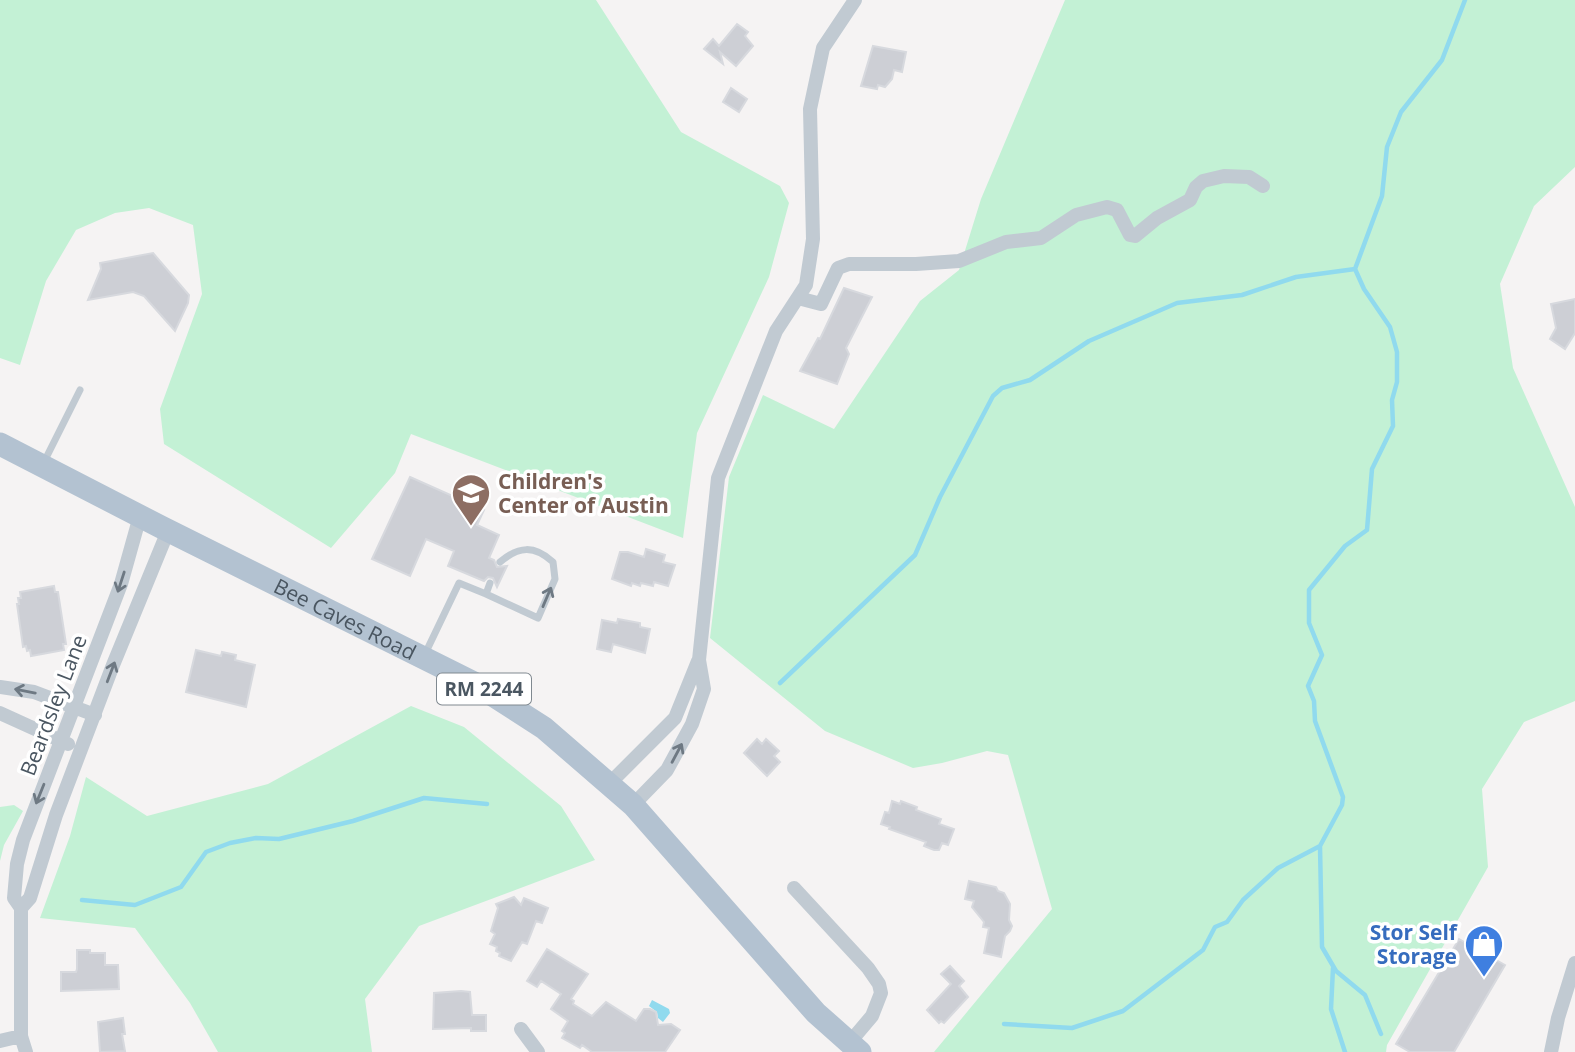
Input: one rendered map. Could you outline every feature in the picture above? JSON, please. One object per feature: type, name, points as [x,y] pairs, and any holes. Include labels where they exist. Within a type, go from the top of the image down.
[{"type":"main road","name":"Bee Caves Road","points":[[0,444],[474,683],[544,728],[633,805],[816,1013],[855,1047]]},
{"type":"street","points":[[633,805],[667,770],[692,724],[704,688],[699,660],[718,478],[776,331],[806,285],[813,239],[810,109],[823,48],[855,0]]},
{"type":"street","points":[[798,298],[821,304],[838,268],[849,264],[873,266],[959,261],[1006,243],[1041,238],[1076,215],[1107,207],[1118,210],[1130,235],[1135,236],[1157,218],[1190,200],[1196,187],[1203,181],[1237,175],[1249,177],[1263,186]]},
{"type":"street","name":"Beardsley Lane","points":[[22,908],[14,898],[17,864],[23,840],[121,584],[141,516]]},
{"type":"street","name":"Beardsley Lane","points":[[26,1052],[21,1036],[22,908],[30,898],[56,816],[168,531]]},
{"type":"street","points":[[610,783],[675,718],[699,660]]},
{"type":"street","points":[[0,687],[34,692],[95,715]]},
{"type":"street","points":[[0,713],[82,750]]},
{"type":"street","points":[[794,888],[869,968],[880,985],[881,993],[872,1016],[855,1047]]},
{"type":"street","points":[[1551,1052],[1575,962]]},
{"type":"street","points":[[520,1029],[538,1052]]},
{"type":"street","points":[[0,1041],[21,1036]]},
{"type":"lane","points":[[42,466],[79,390]]},
{"type":"lane","points":[[424,658],[459,583],[538,618],[555,579],[553,562],[530,548],[518,549],[500,562]]},
{"type":"lane","points":[[486,594],[490,583]]},
{"type":"green space","points":[[0,0],[596,0],[681,132],[780,186],[789,203],[769,277],[697,433],[683,538],[411,434],[395,473],[331,548],[164,444],[160,409],[202,294],[193,225],[149,208],[115,213],[76,230],[46,281],[20,365],[0,358]]},
{"type":"green space","points":[[1065,0],[1575,0],[1575,167],[1534,206],[1500,284],[1513,368],[1575,507],[1575,701],[1524,722],[1482,789],[1488,867],[1387,1045],[1386,1052],[934,1052],[1052,909],[1008,755],[987,751],[913,768],[825,731],[710,638],[729,477],[763,395],[834,429],[920,301],[959,270],[981,199]]},
{"type":"green space","points":[[411,706],[464,727],[561,806],[595,860],[419,926],[365,999],[372,1052],[218,1052],[190,1003],[135,928],[40,918],[70,836],[86,777],[147,816],[268,784]]},
{"type":"green space","points":[[14,805],[23,811],[4,845],[0,861],[0,807]]},
{"type":"water","points":[[652,1000],[669,1009],[670,1013],[663,1022],[649,1006]]},
{"type":"building","points":[[737,24],[748,32],[745,36],[753,46],[736,66],[720,52],[723,64],[704,49],[713,39],[719,46]]},
{"type":"building","points":[[873,46],[906,52],[902,72],[894,70],[892,79],[885,87],[878,85],[877,89],[861,86]]},
{"type":"building","points":[[731,88],[747,99],[739,112],[723,102]]},
{"type":"building","points":[[153,253],[189,295],[175,331],[144,296],[133,292],[88,300],[101,269],[100,263]]},
{"type":"building","points":[[844,288],[872,297],[846,348],[849,354],[837,384],[800,371],[818,338],[820,339]]},
{"type":"building","points":[[1575,299],[1575,333],[1565,349],[1550,339],[1556,328],[1551,304]]},
{"type":"building","points":[[410,477],[484,510],[477,525],[499,535],[489,558],[494,560],[497,567],[507,566],[497,587],[493,578],[488,577],[484,581],[448,566],[454,551],[426,539],[410,576],[372,559]]},
{"type":"building","points":[[646,549],[665,555],[663,562],[675,565],[668,586],[654,582],[653,586],[632,583],[631,586],[612,579],[620,552],[644,557]]},
{"type":"building","points":[[54,586],[55,592],[58,592],[66,644],[63,644],[64,650],[31,656],[30,650],[27,651],[26,646],[23,647],[18,598],[21,598],[20,592]]},
{"type":"building","points":[[618,619],[640,623],[640,627],[650,629],[645,653],[613,644],[611,652],[597,649],[602,620],[617,623]]},
{"type":"building","points":[[196,650],[221,656],[222,652],[236,655],[235,660],[255,665],[246,707],[186,692]]},
{"type":"building","points":[[757,739],[762,744],[766,739],[779,751],[774,756],[780,762],[767,776],[744,753]]},
{"type":"building","points":[[892,801],[900,804],[901,801],[917,807],[916,810],[941,819],[939,824],[954,829],[948,845],[942,843],[939,850],[934,850],[924,846],[926,842],[881,824],[885,812],[889,813]]},
{"type":"building","points":[[969,881],[996,887],[1004,893],[1010,904],[1009,920],[1012,926],[1005,936],[1001,957],[984,953],[989,928],[983,927],[984,922],[972,907],[974,901],[965,899]]},
{"type":"building","points":[[514,897],[521,905],[524,898],[548,908],[542,923],[536,921],[527,944],[522,942],[511,961],[499,956],[497,947],[490,944],[495,934],[491,931],[498,908],[496,904]]},
{"type":"building","points":[[1459,939],[1505,965],[1454,1052],[1410,1052],[1396,1044]]},
{"type":"building","points":[[547,949],[588,974],[571,999],[573,1004],[592,1016],[606,1002],[636,1021],[644,1009],[650,1009],[656,1012],[658,1025],[671,1024],[680,1030],[665,1052],[592,1052],[582,1045],[580,1048],[562,1038],[565,1033],[562,1031],[568,1021],[551,1009],[561,994],[541,981],[537,987],[527,981]]},
{"type":"building","points":[[77,950],[105,953],[105,965],[118,965],[119,989],[61,991],[61,972],[76,972]]},
{"type":"building","points":[[950,966],[964,981],[959,986],[968,997],[944,1023],[939,1023],[927,1010],[951,984],[941,974]]},
{"type":"building","points":[[470,992],[472,1015],[486,1015],[486,1031],[471,1031],[471,1028],[433,1029],[434,993]]},
{"type":"building","points":[[123,1018],[125,1051],[100,1052],[98,1022]]},
{"type":"waterway","points":[[780,683],[915,555],[940,497],[993,396],[1002,388],[1030,380],[1089,341],[1177,303],[1242,295],[1296,277],[1355,269],[1382,196],[1387,147],[1401,112],[1442,60],[1465,0]]},
{"type":"waterway","points":[[1004,1024],[1072,1028],[1123,1011],[1203,950],[1215,927],[1227,922],[1243,900],[1278,868],[1320,846],[1342,805],[1343,797],[1315,721],[1314,701],[1308,686],[1322,655],[1309,623],[1309,590],[1345,546],[1367,530],[1372,469],[1393,426],[1392,400],[1397,382],[1397,352],[1390,327],[1364,289],[1355,269]]},
{"type":"waterway","points":[[82,900],[135,905],[181,887],[206,852],[230,843],[256,838],[279,839],[353,821],[424,798],[487,804]]},
{"type":"waterway","points":[[1320,846],[1322,947],[1336,971],[1365,995],[1381,1034]]},
{"type":"waterway","points":[[1333,968],[1331,1009],[1345,1052]]},
{"type":"place","name":"Children's Center of Austin","points":[[471,527]]},
{"type":"place","name":"Stor Self Storage","points":[[1484,978]]}]
